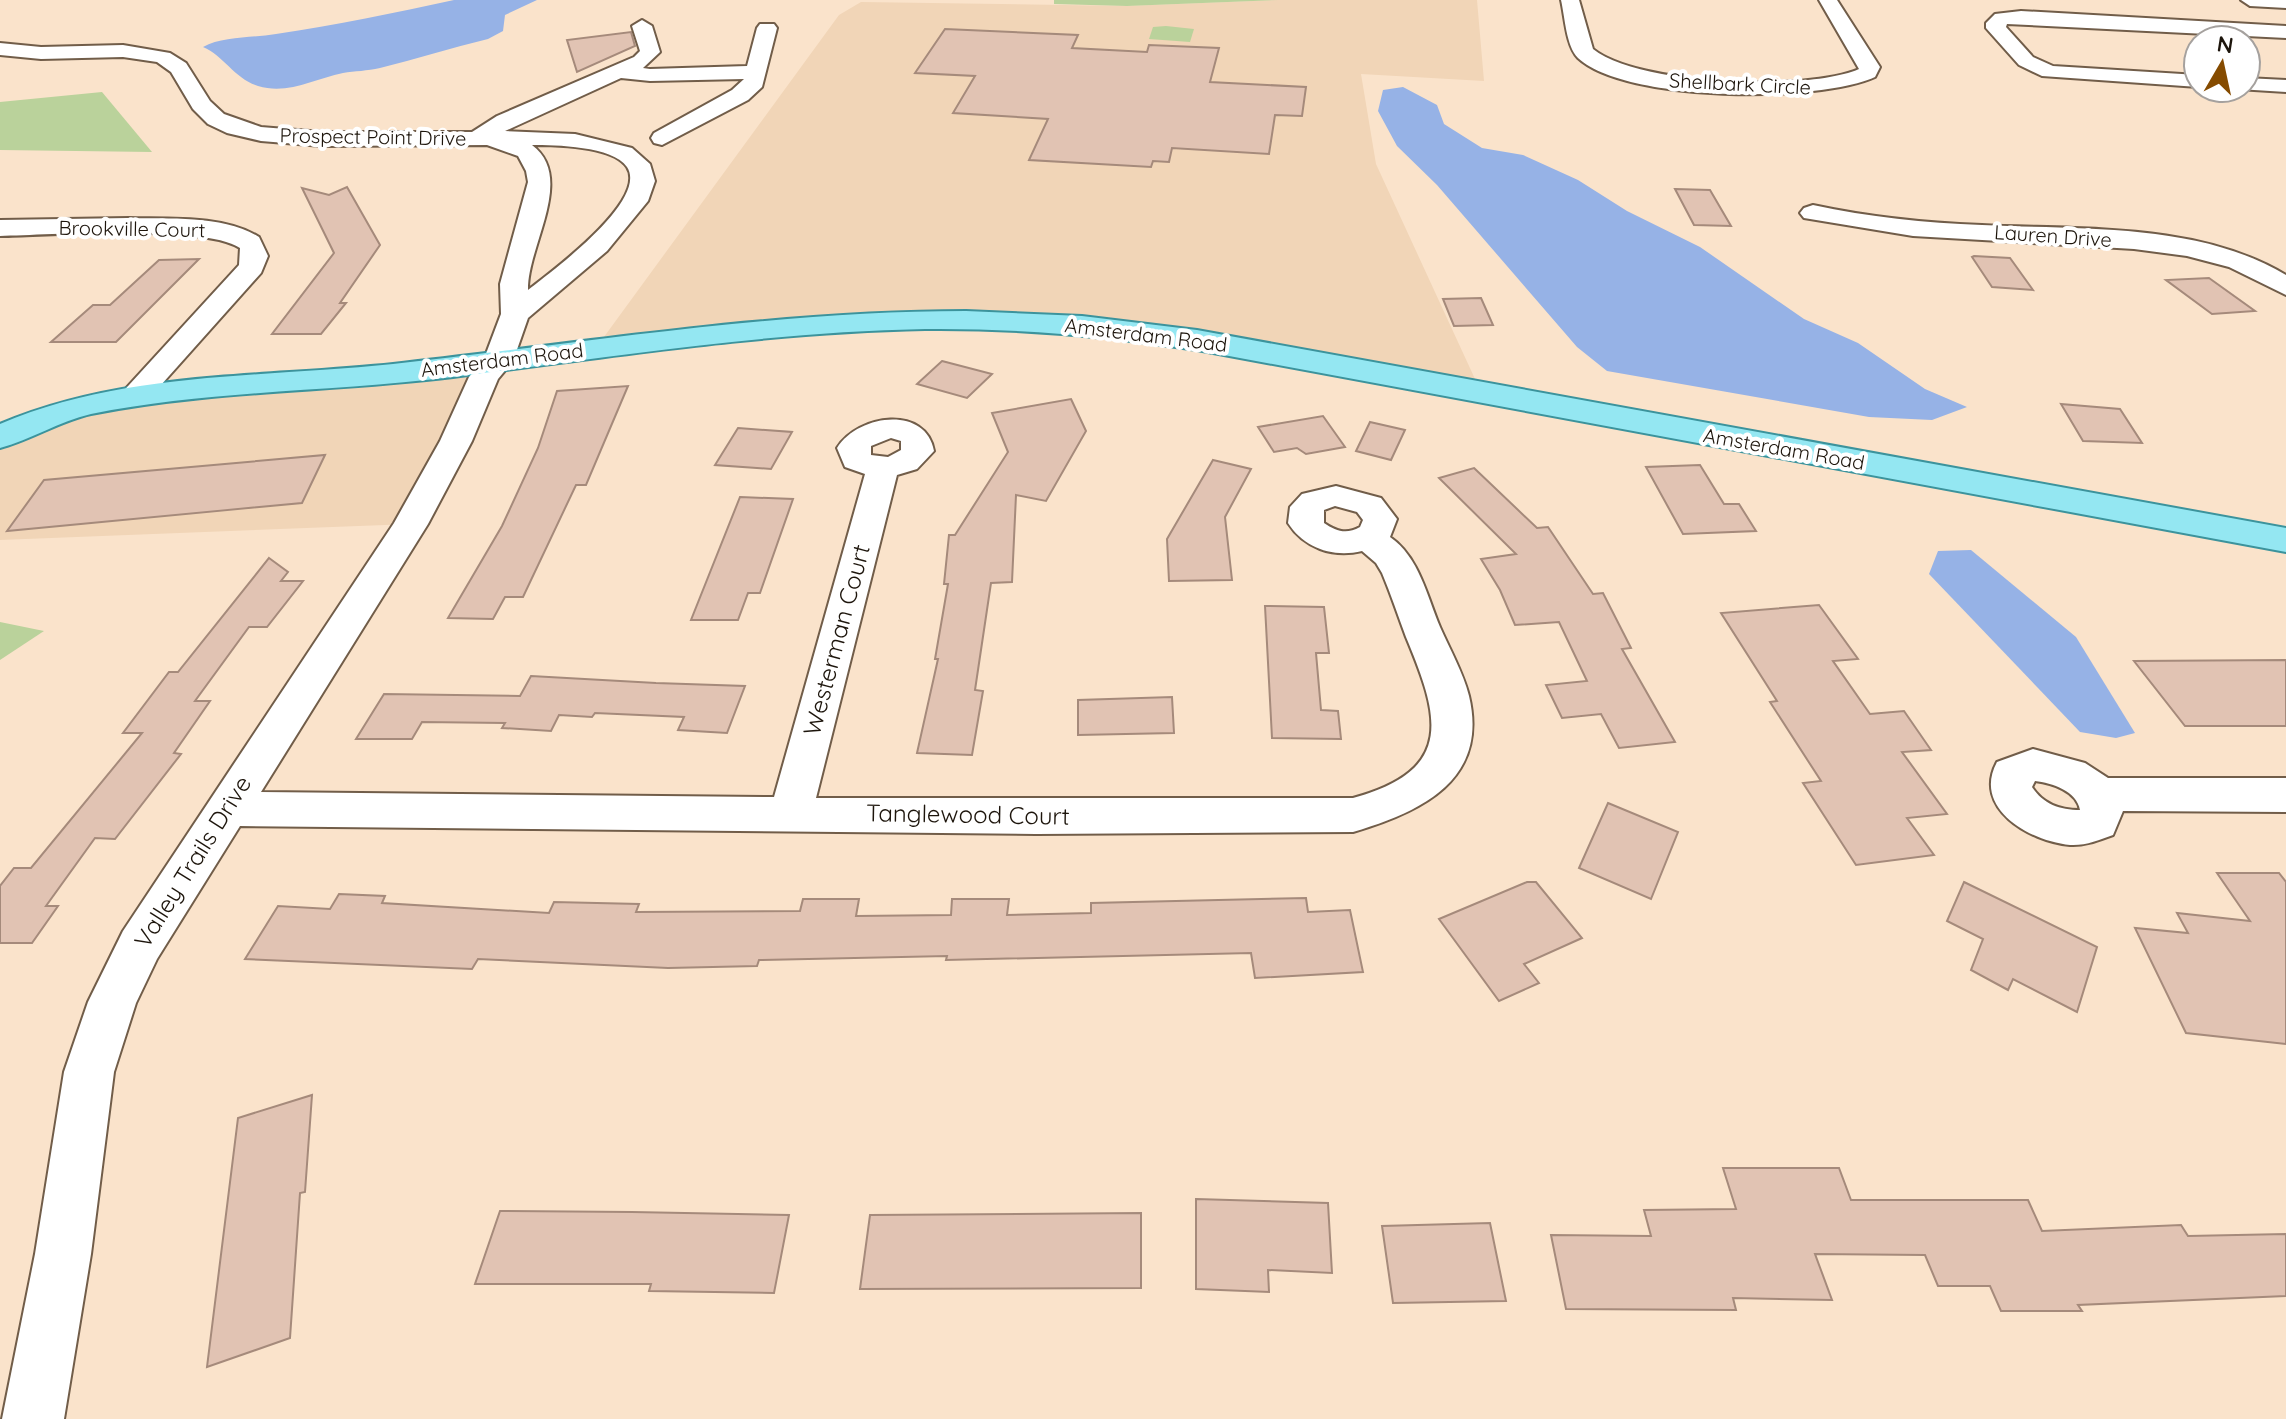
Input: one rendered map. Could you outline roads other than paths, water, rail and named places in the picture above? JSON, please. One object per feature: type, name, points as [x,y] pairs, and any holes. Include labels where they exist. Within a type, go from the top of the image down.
[{"type":"main road","name":"Amsterdam Road","points":[[0,437],[68,409],[133,397],[498,361],[815,325],[887,321],[1033,322],[1136,330],[2286,540]]},
{"type":"street","name":"Shellbark Circle","points":[[1570,0],[1583,51],[1611,69],[1661,80],[1810,89],[1852,83],[1868,73],[1870,67],[1828,0]]},
{"type":"street","points":[[2250,0],[2286,2]]},
{"type":"street","points":[[2182,26],[2021,17],[2002,18],[1996,23],[1996,28],[2026,61],[2049,72],[2182,80]]},
{"type":"street","points":[[484,140],[505,121],[641,61],[650,52],[642,26]]},
{"type":"street","points":[[662,138],[740,95],[754,82],[767,28]]},
{"type":"street","points":[[2262,31],[2286,32]]},
{"type":"street","name":"Prospect Point Drive","points":[[0,49],[41,53],[147,53],[167,58],[176,62],[201,109],[219,122],[263,134],[484,140],[556,138],[590,142],[619,150],[639,164],[644,182],[638,200],[624,220],[515,314]]},
{"type":"street","points":[[617,71],[650,75],[755,72]]},
{"type":"street","points":[[2262,85],[2286,86]]},
{"type":"street","name":"Prospect Point Drive","points":[[484,140],[522,147],[539,165],[540,182],[514,284],[515,314],[498,361]]},
{"type":"street","name":"Lauren Drive","points":[[1813,213],[1884,226],[2171,244],[2258,270],[2286,287]]},
{"type":"street","name":"Brookville Court","points":[[0,228],[200,228],[245,239],[252,245],[256,254],[252,267],[133,397]]},
{"type":"street","name":"Valley Trails Drive","points":[[33,1419],[63,1254],[89,1072],[112,1002],[140,945],[225,809],[411,524],[456,441],[484,377],[498,361]]},
{"type":"street","name":"Westerman Court","points":[[791,813],[883,467]]},
{"type":"street","name":"Tanglewood Court","points":[[225,809],[1036,817],[1353,815],[1399,800],[1435,775],[1445,761],[1453,735],[1450,695],[1391,557],[1367,538]]},
{"type":"street","points":[[2096,794],[2286,795]]},
{"type":"water","points":[[454,0],[537,0],[505,15],[503,31],[488,39],[380,68],[343,73],[280,89],[250,83],[203,47],[229,39],[321,27]]},
{"type":"water","points":[[1403,87],[1437,105],[1444,124],[1482,148],[1523,155],[1578,180],[1627,211],[1700,247],[1804,319],[1858,343],[1925,389],[1967,407],[1932,420],[1869,417],[1607,371],[1577,347],[1437,185],[1397,146],[1378,111],[1383,90]]},
{"type":"water","points":[[1971,550],[2076,637],[2135,733],[2116,738],[2080,732],[1929,574],[1938,551]]}]
